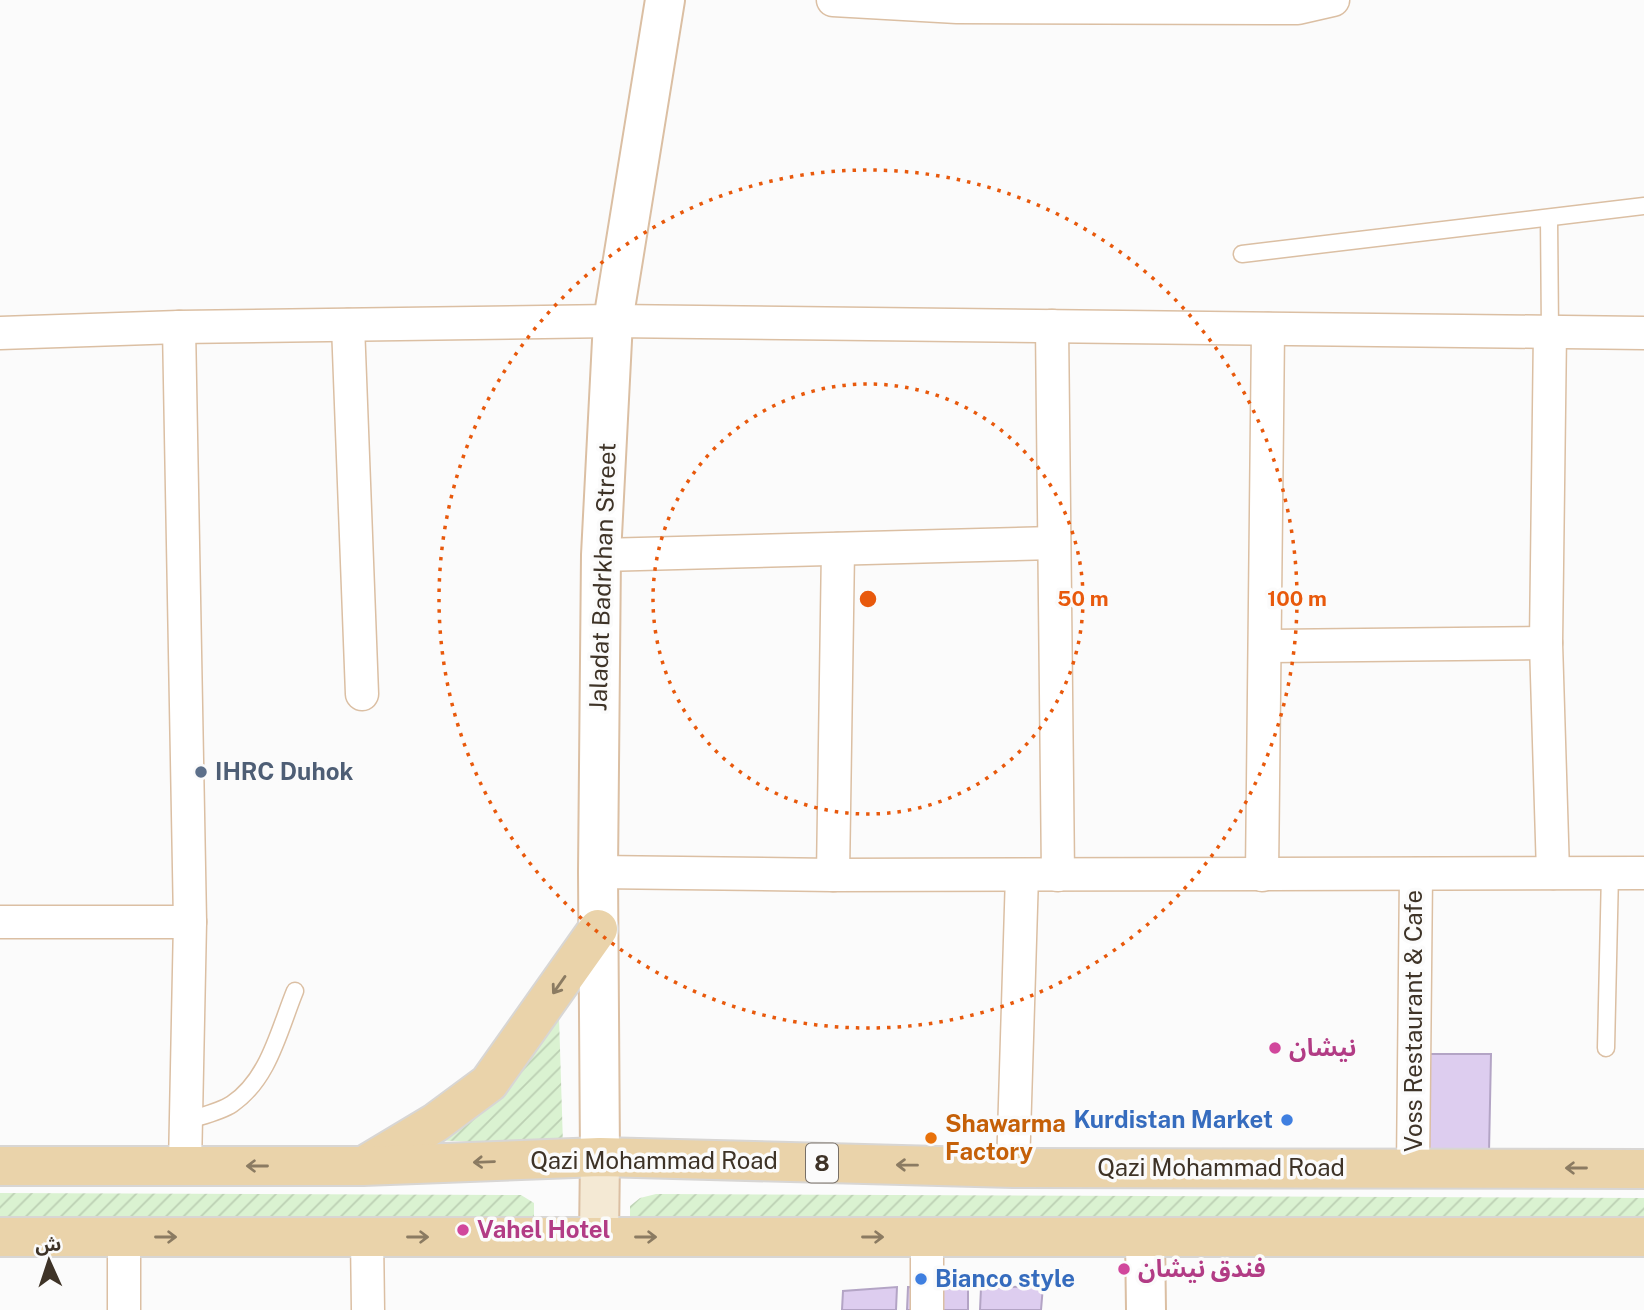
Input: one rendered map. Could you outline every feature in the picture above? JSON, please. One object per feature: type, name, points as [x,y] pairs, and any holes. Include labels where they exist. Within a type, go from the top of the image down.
[{"type":"main road","points":[[363,1167],[435,1123],[489,1083],[598,929]]},
{"type":"main road","points":[[599,1237],[600,1157]]},
{"type":"main road","name":"Qazi Mohammad Road","points":[[0,1166],[363,1167],[600,1157],[1013,1168],[1644,1168]]},
{"type":"main road","points":[[0,1237],[1644,1237]]},
{"type":"street","name":"Jaladat Badrkhan Street","points":[[600,1157],[598,872],[601,555],[613,321],[665,0]]},
{"type":"street","points":[[833,0],[1298,8],[1333,0]]},
{"type":"street","points":[[0,333],[179,327],[613,321],[1644,332]]},
{"type":"street","points":[[348,325],[362,694]]},
{"type":"street","points":[[1052,326],[1058,874]]},
{"type":"street","points":[[179,327],[190,922],[185,1166]]},
{"type":"street","points":[[1262,875],[1268,329]]},
{"type":"street","points":[[1549,331],[1546,643],[1553,873]]},
{"type":"street","points":[[601,555],[1054,543]]},
{"type":"street","points":[[833,875],[838,549]]},
{"type":"street","points":[[1265,646],[1546,643]]},
{"type":"street","points":[[598,872],[833,875],[1644,873]]},
{"type":"street","name":"Voss Restaurant & Cafe","points":[[1413,1168],[1416,874]]},
{"type":"street","points":[[1013,1168],[1022,875]]},
{"type":"street","points":[[0,922],[190,922]]},
{"type":"street","points":[[124,1237],[124,1310]]},
{"type":"street","points":[[367,1237],[368,1310]]},
{"type":"street","points":[[927,1237],[927,1310]]},
{"type":"street","points":[[1145,1237],[1146,1310]]},
{"type":"lane","points":[[1242,254],[1644,206]]},
{"type":"lane","points":[[1549,218],[1549,331]]},
{"type":"lane","points":[[1606,1048],[1610,873]]},
{"type":"lane","points":[[186,1121],[231,1105],[252,1086],[264,1070],[295,991]]},
{"type":"green space","points":[[559,1017],[563,1144],[422,1140]]},
{"type":"green space","points":[[0,1193],[521,1195],[534,1203],[534,1216],[526,1224],[0,1224]]},
{"type":"green space","points":[[656,1194],[1644,1198],[1644,1221],[639,1223],[630,1217],[630,1206],[640,1198]]},
{"type":"building","points":[[1429,1054],[1491,1054],[1489,1152],[1427,1155]]},
{"type":"building","points":[[1043,1286],[1041,1310],[980,1310],[981,1288]]},
{"type":"building","points":[[897,1287],[896,1310],[842,1310],[843,1291]]},
{"type":"building","name":"Bianco style","points":[[908,1287],[968,1289],[968,1310],[907,1310]]},
{"type":"place","name":"IHRC Duhok","points":[[201,772]]},
{"type":"place","name":"نيشان","points":[[1275,1048]]},
{"type":"place","name":"Kurdistan Market","points":[[1287,1120]]},
{"type":"place","name":"Shawarma Factory","points":[[931,1138]]},
{"type":"place","name":"Vahel Hotel","points":[[463,1230]]},
{"type":"place","name":"فندق نيشان","points":[[1124,1269]]},
{"type":"place","name":"Bianco style","points":[[921,1279]]}]
